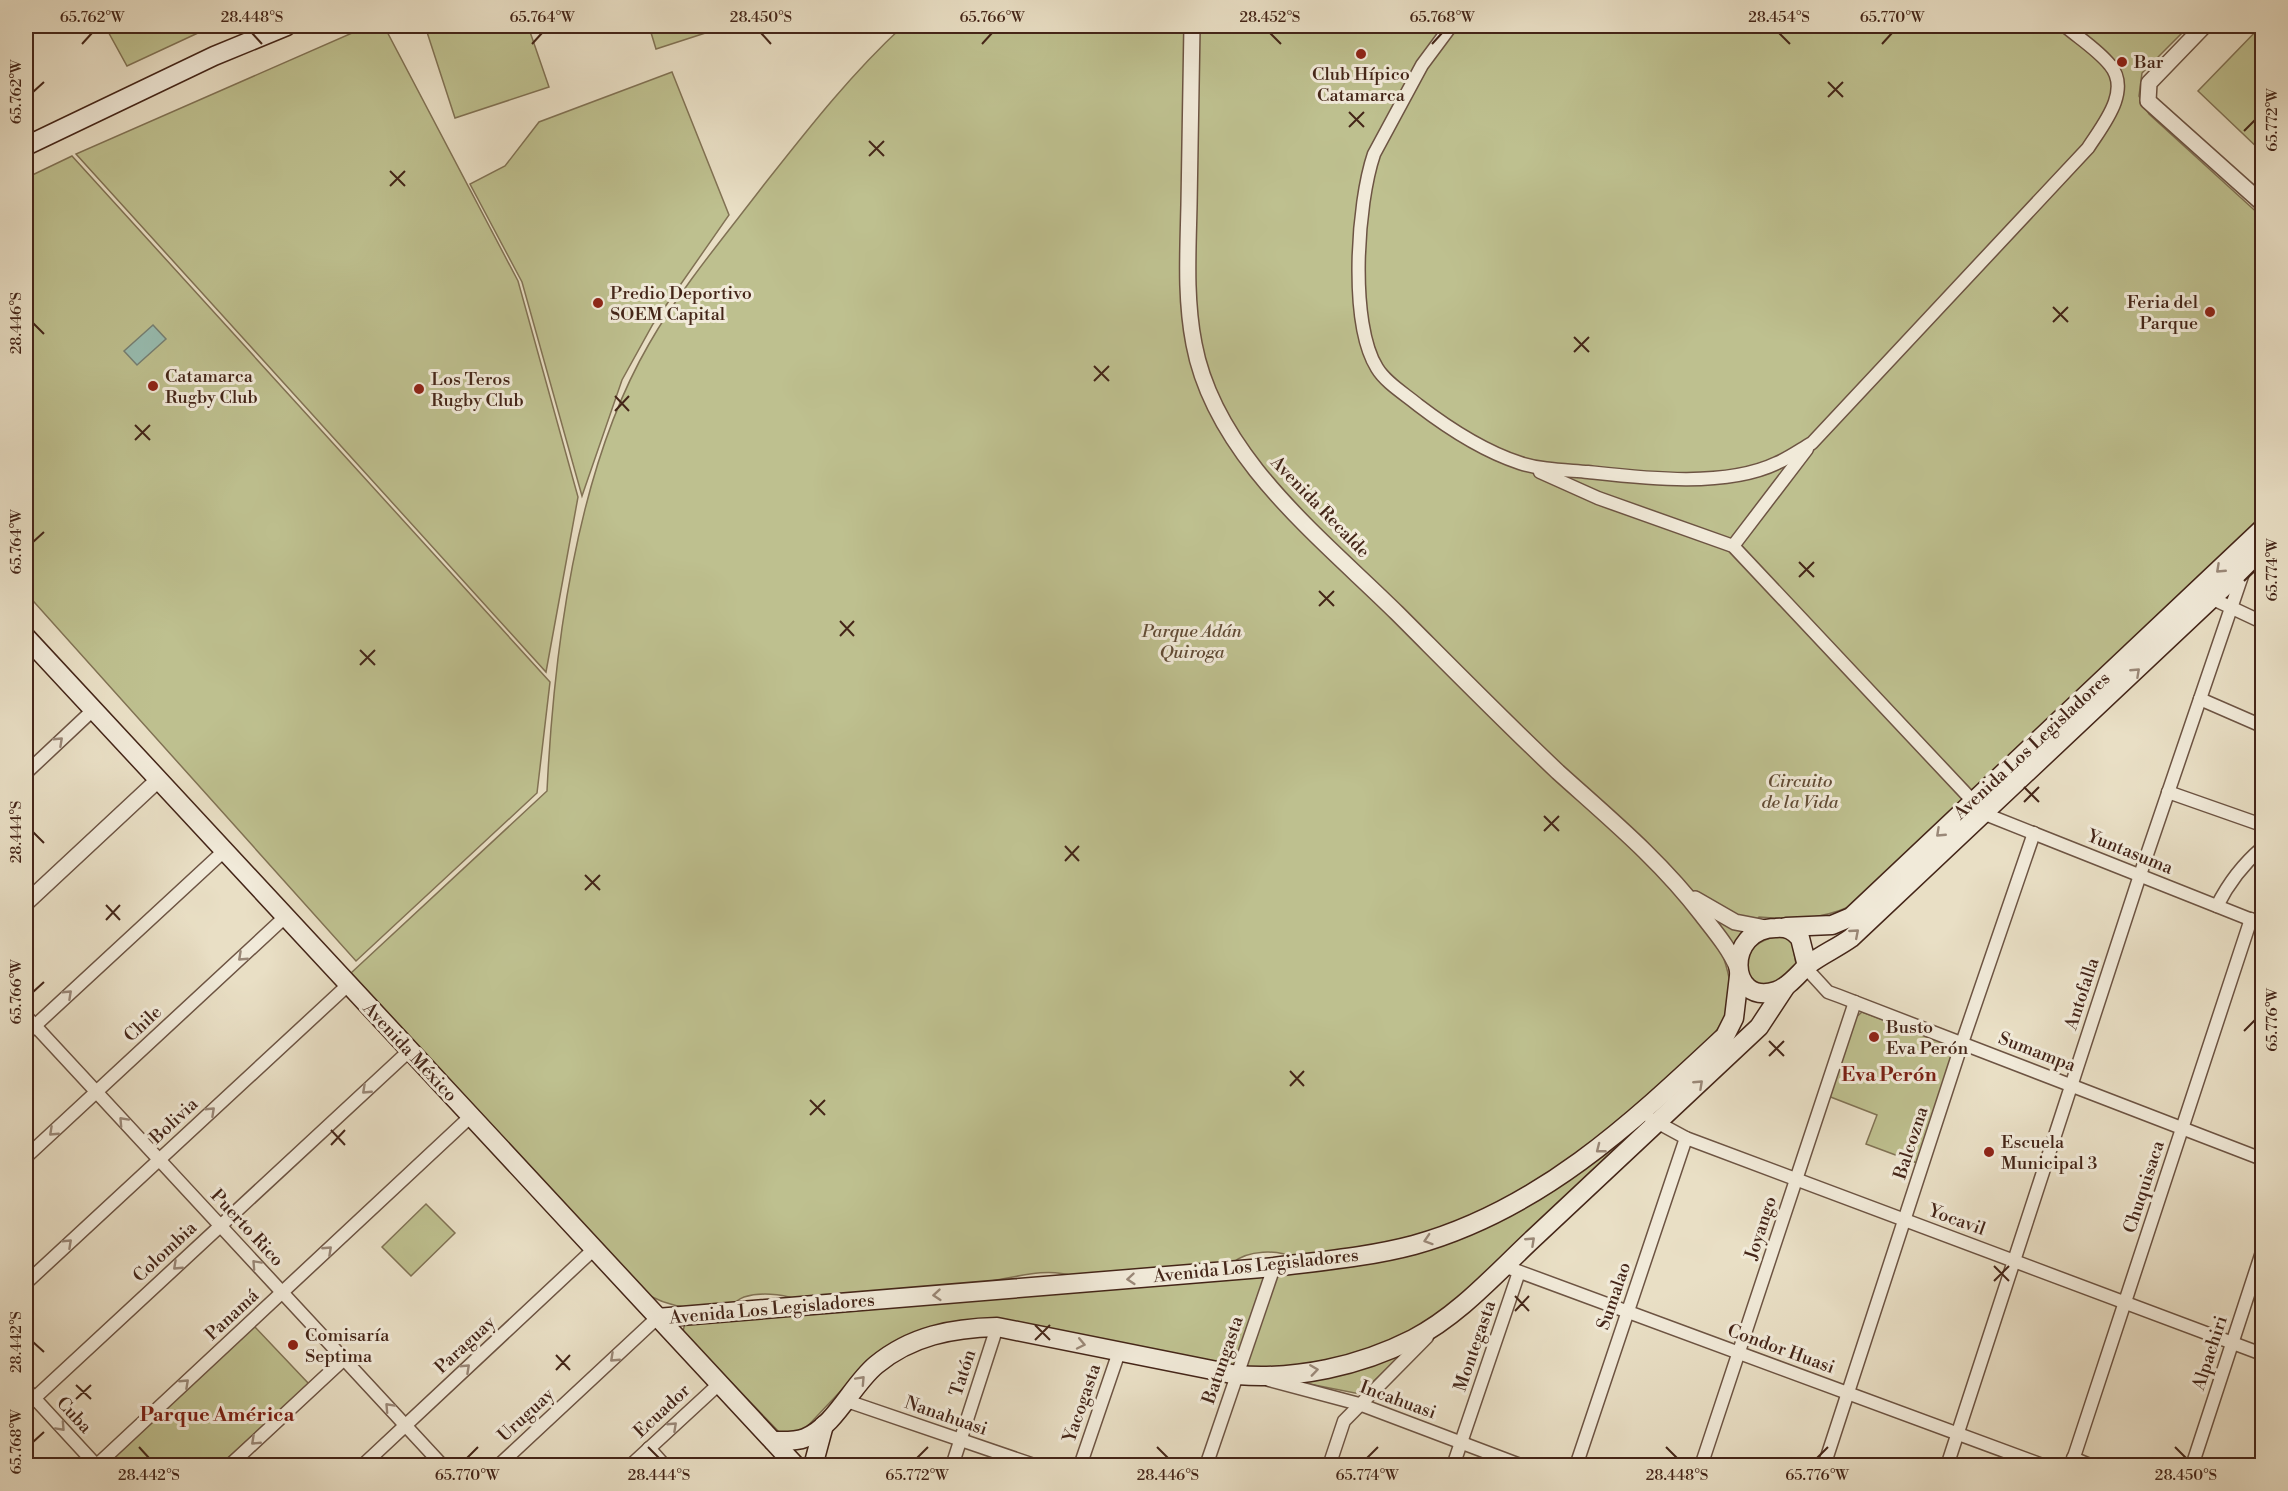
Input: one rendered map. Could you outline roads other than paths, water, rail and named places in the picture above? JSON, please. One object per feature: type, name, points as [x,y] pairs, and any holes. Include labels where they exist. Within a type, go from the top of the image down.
[{"type":"main road","points":[[26,146],[214,56],[287,26]]},
{"type":"main road","name":"Avenida Los Legisladores","points":[[1786,927],[1832,926],[1851,917],[1979,808],[2213,599],[2244,569],[2260,539]]},
{"type":"main road","name":"Avenida Los Legisladores","points":[[1806,967],[1851,938],[1979,808],[2260,539]]},
{"type":"main road","name":"Avenida México","points":[[28,643],[93,710],[796,1466]]},
{"type":"main road","points":[[1786,927],[1800,938],[1806,967],[1786,986],[1775,992],[1761,993],[1746,986],[1738,972],[1745,943],[1766,928],[1786,927]]},
{"type":"main road","name":"Avenida Los Legisladores","points":[[773,1442],[806,1438],[824,1425],[875,1365],[915,1341],[963,1328],[997,1327],[1237,1375],[1258,1377],[1332,1368],[1363,1359],[1414,1339],[1447,1318],[1512,1269],[1725,1036],[1734,1018],[1738,972]]},
{"type":"main road","name":"Avenida Los Legisladores","points":[[657,1318],[1274,1267],[1364,1255],[1414,1245],[1463,1228],[1544,1188],[1651,1118],[1759,1027],[1786,986]]},
{"type":"main road","name":"Avenida Los Legisladores","points":[[813,1466],[824,1425]]},
{"type":"street","name":"Avenida Recalde","points":[[1192,26],[1187,297],[1194,346],[1200,368],[1225,427],[1245,457],[1296,512],[1536,751],[1639,844],[1685,893],[1727,948],[1738,972]]},
{"type":"street","points":[[1450,26],[1422,65],[1374,154],[1369,169],[1361,247],[1362,330],[1378,371],[1399,390],[1446,425],[1475,443],[1598,498],[1733,546],[1979,808]]},
{"type":"street","points":[[1733,546],[1812,443],[2088,148],[2112,112],[2117,93],[2116,76],[2111,65],[2065,26]]},
{"type":"street","points":[[2204,26],[2149,83],[2147,95],[2152,105],[2262,203]]},
{"type":"street","points":[[1520,463],[1549,469],[1625,477],[1706,478],[1750,472],[1776,464],[1812,443]]},
{"type":"street","name":"Antofalla","points":[[1947,1466],[2140,875],[2244,569]]},
{"type":"street","points":[[2213,599],[2262,622]]},
{"type":"street","points":[[2200,699],[2262,726]]},
{"type":"street","points":[[26,772],[93,710]]},
{"type":"street","points":[[26,903],[158,780]]},
{"type":"street","points":[[2168,792],[2262,825]]},
{"type":"street","name":"Yuntasuma","points":[[1979,808],[2034,833],[2257,921]]},
{"type":"street","name":"Balcozna","points":[[1824,1466],[1962,1043],[2034,833]]},
{"type":"street","points":[[2217,906],[2234,875],[2262,848]]},
{"type":"street","points":[[30,1030],[224,851]]},
{"type":"street","name":"Avenida Recalde","points":[[1685,893],[1735,922],[1766,928]]},
{"type":"street","name":"Chile","points":[[26,1157],[285,917]]},
{"type":"street","name":"Chuquisaca","points":[[2072,1462],[2182,1128],[2257,921]]},
{"type":"street","name":"Sumampa","points":[[1806,967],[1828,992],[2262,1159]]},
{"type":"street","name":"Bolivia","points":[[26,1283],[348,985]]},
{"type":"street","name":"Joyango","points":[[1701,1466],[1856,1002]]},
{"type":"street","name":"Puerto Rico","points":[[26,1016],[30,1030],[96,1092],[443,1466]]},
{"type":"street","name":"Colombia","points":[[28,1398],[409,1051]]},
{"type":"street","name":"Panamá","points":[[96,1465],[470,1117]]},
{"type":"street","name":"Yocavil","points":[[1651,1118],[1686,1138],[2262,1354]]},
{"type":"street","name":"Sumalao","points":[[1576,1466],[1686,1138]]},
{"type":"street","name":"Paraguay","points":[[362,1466],[593,1250]]},
{"type":"street","name":"Alpachiri","points":[[2192,1466],[2262,1252]]},
{"type":"street","name":"Batungasta","points":[[1206,1466],[1274,1267]]},
{"type":"street","name":"Condor Huasi","points":[[1512,1269],[2045,1466]]},
{"type":"street","name":"Montegasta","points":[[1453,1466],[1512,1269]]},
{"type":"street","name":"Uruguay","points":[[498,1466],[657,1318]]},
{"type":"street","points":[[1329,1466],[1344,1421],[1447,1318]]},
{"type":"street","name":"Tatón","points":[[952,1466],[997,1327]]},
{"type":"street","name":"Yacogasta","points":[[1080,1466],[1119,1352]]},
{"type":"street","points":[[229,1466],[344,1359]]},
{"type":"street","name":"Incahuasi","points":[[1258,1377],[1359,1404],[1523,1466]]},
{"type":"street","name":"Ecuador","points":[[630,1466],[719,1384]]},
{"type":"street","name":"Cuba","points":[[28,1398],[96,1465]]},
{"type":"street","name":"Nanahuasi","points":[[844,1400],[1037,1466]]},
{"type":"street","points":[[649,1448],[665,1466]]},
{"type":"street","points":[[2072,1462],[2092,1466]]},
{"type":"water","points":[[153,325],[166,339],[137,365],[124,351]]},
{"type":"place","name":"Club Hípico Catamarca","points":[[1361,54]]},
{"type":"place","name":"Bar","points":[[2122,62]]},
{"type":"place","name":"Predio Deportivo SOEM Capital","points":[[598,303]]},
{"type":"place","name":"Feria del Parque","points":[[2210,312]]},
{"type":"place","name":"Catamarca Rugby Club","points":[[153,386]]},
{"type":"place","name":"Los Teros Rugby Club","points":[[419,389]]},
{"type":"place","name":"Busto Eva Perón","points":[[1874,1037]]},
{"type":"place","name":"Escuela Municipal 3","points":[[1989,1152]]},
{"type":"place","name":"Comisaría Septima","points":[[293,1345]]},
{"type":"district","name":"Eva Perón","points":[[1889,1075]]},
{"type":"district","name":"Parque América","points":[[217,1415]]},
{"type":"park label","name":"Parque Adán Quiroga","points":[[1192,641]]},
{"type":"park label","name":"Circuito de la Vida","points":[[1800,791]]}]
